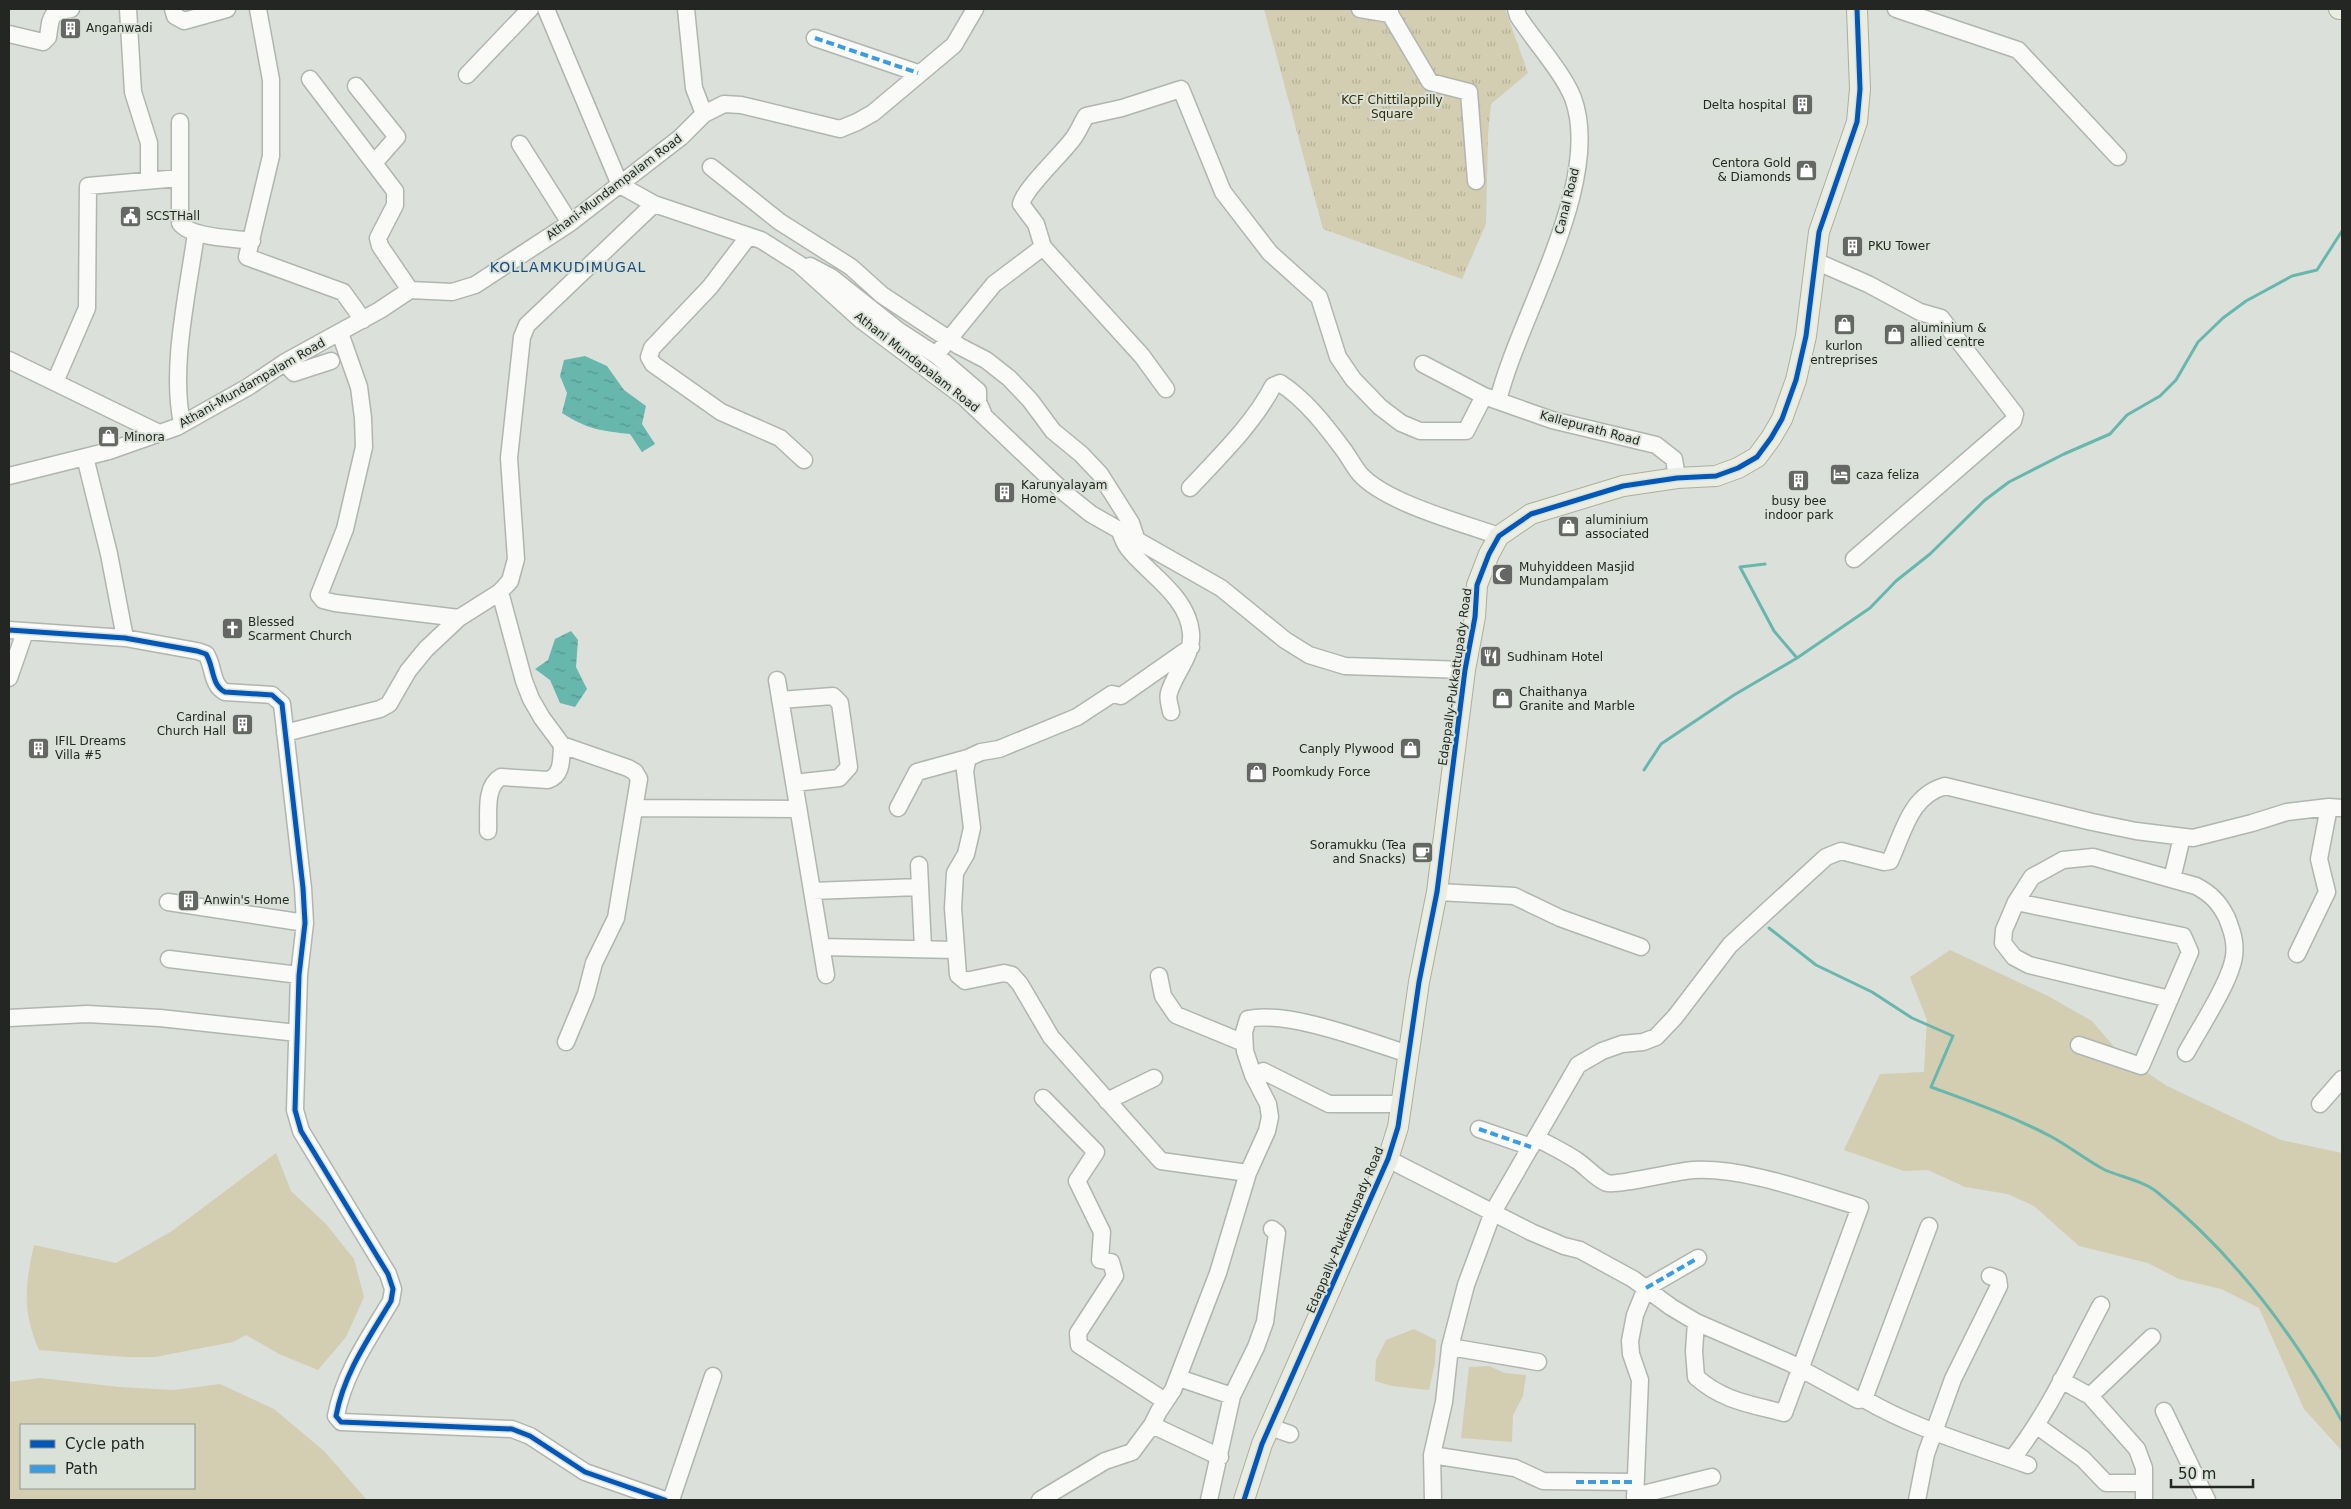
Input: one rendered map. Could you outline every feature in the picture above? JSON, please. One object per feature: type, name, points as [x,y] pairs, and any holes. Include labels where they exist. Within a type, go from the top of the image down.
[{"type":"main road","name":"Edappally-Pukkattupady Road","points":[[1244,1500],[1270,1427],[1388,1159],[1398,1127],[1408,1054],[1437,892],[1477,585],[1489,554],[1499,536],[1531,514],[1623,486],[1677,478],[1716,476],[1738,468],[1757,457],[1771,438],[1782,419],[1796,380],[1806,336],[1819,232],[1860,110],[1857,9]]},
{"type":"street","points":[[9,34],[43,42],[48,37],[51,17],[54,13],[71,9]]},
{"type":"street","points":[[128,9],[133,92],[149,143],[149,180]]},
{"type":"street","points":[[173,9],[174,16],[184,21],[227,9]]},
{"type":"street","points":[[258,9],[271,80],[271,156],[247,257],[343,292],[363,320]]},
{"type":"street","points":[[467,75],[530,9]]},
{"type":"street","points":[[546,9],[620,185]]},
{"type":"street","points":[[686,9],[694,88],[704,114]]},
{"type":"street","name":"Athani-Mundampalam Road","points":[[9,476],[109,451],[182,424],[285,363],[363,320],[410,290],[452,292],[475,286],[570,223],[681,137],[704,114],[724,104],[741,105],[840,129],[873,113],[918,73],[954,45],[975,9]]},
{"type":"street","points":[[1360,9],[1390,12],[1430,82],[1469,92],[1476,181]]},
{"type":"street","name":"Canal Road","points":[[1491,398],[1505,371],[1560,233],[1574,181],[1580,127],[1572,98],[1518,16],[1516,9]]},
{"type":"street","points":[[1896,9],[2018,50],[2118,156]]},
{"type":"street","points":[[815,38],[918,73]]},
{"type":"street","points":[[310,79],[395,191],[397,198],[378,238],[380,246],[410,290]]},
{"type":"street","points":[[356,86],[397,137],[374,163]]},
{"type":"street","points":[[1166,389],[1142,356],[1043,247],[1036,224],[1021,204],[1023,196],[1059,157],[1074,137],[1086,116],[1122,108],[1181,89],[1223,192],[1270,253],[1319,297],[1338,357],[1353,379],[1380,407],[1401,423],[1420,430],[1466,431],[1491,398]]},
{"type":"street","points":[[180,122],[180,224],[185,229],[196,233],[252,241]]},
{"type":"street","points":[[520,144],[570,223]]},
{"type":"street","points":[[710,167],[780,222],[851,267],[882,295],[986,360],[1009,378],[1030,400],[1052,431],[1081,454],[1100,474],[1131,523],[1136,538]]},
{"type":"street","points":[[55,382],[87,308],[88,186],[179,178]]},
{"type":"street","name":"Athani Mundapalam Road","points":[[620,185],[654,204],[761,240],[799,264],[861,320],[924,365],[982,413],[1066,494],[1091,514],[1221,588],[1285,640],[1309,655],[1345,666],[1465,670]]},
{"type":"street","points":[[286,733],[380,709],[389,704],[408,671],[426,649],[459,618],[500,592],[510,580],[516,559],[508,458],[522,338],[527,325],[654,204]]},
{"type":"street","points":[[182,424],[177,401],[177,376],[196,233]]},
{"type":"street","points":[[748,237],[710,287],[652,348],[649,357],[653,364],[721,412],[780,438],[804,460]]},
{"type":"street","points":[[936,355],[950,339],[970,310],[994,284],[1043,247]]},
{"type":"street","points":[[1815,261],[1868,284],[1920,312],[1941,318],[2015,414],[2013,422],[1854,559]]},
{"type":"street","points":[[799,264],[811,266],[831,277],[879,316],[936,355],[978,391],[978,402],[982,413]]},
{"type":"street","points":[[340,333],[359,387],[364,447],[345,529],[319,595],[324,600],[335,603],[459,618]]},
{"type":"street","points":[[9,360],[159,433]]},
{"type":"street","points":[[285,363],[294,373],[331,361]]},
{"type":"street","name":"Kallepurath Road","points":[[1423,364],[1491,398],[1552,420],[1656,445],[1674,459],[1677,478]]},
{"type":"street","points":[[1190,488],[1232,444],[1248,420],[1262,407],[1273,386],[1280,383],[1293,391],[1313,411],[1344,450],[1360,474],[1376,488],[1446,517],[1499,536]]},
{"type":"street","points":[[85,457],[109,554],[125,638]]},
{"type":"street","points":[[1120,531],[1127,547],[1180,604],[1188,618],[1191,632],[1191,647],[1168,694],[1170,712]]},
{"type":"street","points":[[500,592],[531,699],[562,745],[635,772],[639,780],[616,918],[594,963],[586,994],[566,1042]]},
{"type":"street","points":[[16,631],[125,638],[206,654],[211,662],[219,689],[225,692],[272,695],[282,704],[303,888],[305,923],[299,975],[295,1110],[301,1131],[388,1274],[393,1289],[392,1301],[351,1367],[344,1384],[336,1416],[341,1422],[512,1429],[530,1436],[585,1472],[665,1500]]},
{"type":"street","points":[[9,650],[16,631]]},
{"type":"street","points":[[9,678],[16,631]]},
{"type":"street","points":[[898,808],[917,772],[968,758],[981,752],[999,749],[1076,717],[1112,694],[1121,696],[1191,647]]},
{"type":"street","points":[[777,680],[826,975]]},
{"type":"street","points":[[780,700],[833,696],[840,704],[849,767],[839,778],[794,783]]},
{"type":"street","points":[[488,831],[491,785],[501,777],[548,780],[552,778],[557,775],[560,768],[562,745]]},
{"type":"street","points":[[968,758],[965,771],[972,828],[966,854],[955,873],[953,908],[954,950],[958,975],[965,982],[1004,972],[1012,975],[1020,984],[1051,1037],[1161,1161],[1248,1173]]},
{"type":"street","points":[[1433,1500],[1432,1456],[1444,1402],[1450,1347],[1466,1285],[1493,1212],[1578,1064],[1602,1051],[1622,1044],[1643,1042],[1656,1037],[1675,1017],[1730,945],[1826,857],[1841,852],[1884,862],[1890,861],[1915,805],[1925,794],[1945,786],[1964,789],[2092,822],[2136,831],[2193,838],[2214,834],[2287,812],[2336,808],[2319,859],[2328,892],[2297,954]]},
{"type":"street","points":[[635,808],[798,810]]},
{"type":"street","points":[[2172,879],[2182,837]]},
{"type":"street","points":[[2170,999],[2029,965],[2014,957],[2003,943],[2004,930],[2016,902],[2032,877],[2063,860],[2092,857],[2196,886],[2208,892],[2220,904],[2234,935],[2234,957],[2226,980],[2186,1053]]},
{"type":"street","points":[[920,865],[919,887],[923,948]]},
{"type":"street","points":[[812,892],[919,887]]},
{"type":"street","points":[[1437,892],[1514,896],[1560,918],[1641,947]]},
{"type":"street","points":[[168,902],[305,923]]},
{"type":"street","points":[[2016,902],[2183,936],[2190,952],[2141,1066],[2079,1045]]},
{"type":"street","points":[[822,947],[954,950]]},
{"type":"street","points":[[169,959],[299,975]]},
{"type":"street","points":[[1159,976],[1163,996],[1176,1015],[1244,1043]]},
{"type":"street","points":[[9,1018],[87,1014],[160,1018],[298,1033]]},
{"type":"street","points":[[1040,1500],[1105,1461],[1132,1452],[1174,1390],[1218,1273],[1248,1173],[1267,1131],[1270,1118],[1268,1104],[1253,1075],[1244,1051],[1244,1032],[1248,1019],[1260,1016],[1322,1027],[1408,1054]]},
{"type":"street","points":[[1263,1071],[1329,1104],[1401,1104]]},
{"type":"street","points":[[1107,1101],[1154,1078]]},
{"type":"street","points":[[2320,1104],[2342,1079]]},
{"type":"street","points":[[1043,1098],[1096,1152],[1077,1180],[1102,1232],[1100,1260],[1111,1262],[1115,1276],[1078,1333],[1079,1345],[1165,1401]]},
{"type":"street","points":[[1479,1128],[1534,1142],[1577,1160],[1607,1183],[1617,1184],[1660,1174],[1693,1170],[1720,1170],[1793,1187],[1860,1207],[1784,1413],[1736,1402],[1711,1390],[1696,1377],[1694,1350],[1696,1322]]},
{"type":"street","points":[[1388,1159],[1531,1232],[1580,1250],[1646,1288],[1671,1308],[1696,1322],[1801,1369],[1858,1400],[1864,1399],[1886,1412],[1934,1432],[2028,1465]]},
{"type":"street","points":[[1864,1399],[1929,1226]]},
{"type":"street","points":[[1209,1500],[1232,1396],[1265,1322],[1277,1233],[1272,1229]]},
{"type":"street","points":[[1635,1493],[1640,1380],[1630,1354],[1630,1341],[1636,1315],[1646,1288],[1698,1258]]},
{"type":"street","points":[[1916,1500],[1926,1454],[1953,1379],[1999,1286],[1998,1280],[1990,1276]]},
{"type":"street","points":[[2012,1459],[2036,1425],[2101,1305]]},
{"type":"street","points":[[2090,1396],[2152,1338]]},
{"type":"street","points":[[1450,1347],[1538,1362]]},
{"type":"street","points":[[671,1500],[713,1376]]},
{"type":"street","points":[[1178,1378],[1232,1396]]},
{"type":"street","points":[[2061,1380],[2090,1396],[2137,1449],[2144,1468],[2144,1500]]},
{"type":"street","points":[[2164,1411],[2207,1500]]},
{"type":"street","points":[[1152,1425],[1220,1457]]},
{"type":"street","points":[[2036,1425],[2083,1459],[2106,1482],[2144,1484]]},
{"type":"street","points":[[1270,1427],[1290,1434]]},
{"type":"street","points":[[1432,1456],[1515,1468],[1543,1482],[1635,1493],[1712,1477]]},
{"type":"green space","name":"KCF Chittilappilly Square","points":[[1264,9],[1505,9],[1528,73],[1491,104],[1488,134],[1486,224],[1462,279],[1323,229]]},
{"type":"green space","points":[[1950,950],[2048,996],[2092,1021],[2121,1055],[2167,1086],[2281,1140],[2342,1153],[2342,1451],[2304,1409],[2259,1308],[2221,1289],[2179,1279],[2148,1263],[2079,1246],[2034,1206],[2008,1194],[1965,1187],[1928,1170],[1904,1171],[1844,1150],[1880,1074],[1924,1072],[1927,1020],[1910,977]]},
{"type":"green space","points":[[276,1153],[291,1191],[326,1224],[354,1259],[364,1297],[346,1337],[318,1370],[279,1354],[246,1335],[233,1342],[155,1357],[125,1357],[39,1350],[30,1323],[27,1298],[27,1286],[34,1245],[116,1263],[172,1231]]},
{"type":"green space","points":[[1414,1329],[1436,1340],[1435,1363],[1429,1390],[1392,1386],[1375,1381],[1376,1360],[1386,1340]]},
{"type":"green space","points":[[1489,1366],[1505,1373],[1526,1375],[1523,1396],[1513,1415],[1512,1442],[1461,1438],[1469,1367]]},
{"type":"green space","points":[[40,1378],[119,1387],[174,1390],[220,1384],[274,1409],[324,1451],[367,1500],[9,1500],[9,1382]]},
{"type":"water","points":[[585,356],[607,366],[624,390],[646,406],[642,424],[655,444],[642,452],[630,434],[594,428],[579,423],[562,413],[567,393],[560,376],[564,360]]},
{"type":"water","points":[[571,631],[578,640],[576,667],[587,689],[575,707],[560,703],[550,680],[535,669],[548,660],[555,639]]},
{"type":"waterway","points":[[1765,564],[1740,567],[1774,631],[1797,658],[1870,608],[1896,581],[1930,554],[1985,500],[2009,482],[2064,454],[2110,434],[2127,415],[2160,396],[2176,380],[2198,342],[2223,318],[2246,301],[2292,276],[2317,270],[2342,231]]},
{"type":"waterway","points":[[1644,770],[1661,744],[1734,695],[1797,658]]},
{"type":"waterway","points":[[1769,928],[1816,965],[1872,992],[1912,1018],[1953,1036],[1931,1087],[1977,1104],[2050,1136],[2105,1170],[2152,1188],[2185,1216],[2212,1242],[2261,1298],[2304,1358],[2342,1421]]},
{"type":"marked path","points":[[815,38],[918,73]]},
{"type":"marked path","points":[[1479,1129],[1531,1147]]},
{"type":"marked path","points":[[1646,1288],[1698,1258]]},
{"type":"marked path","points":[[1576,1482],[1635,1482]]},
{"type":"cycle path","points":[[1244,1500],[1262,1444],[1388,1159],[1398,1127],[1419,982],[1437,892],[1465,670],[1475,617],[1477,585],[1489,554],[1499,536],[1531,514],[1623,486],[1677,478],[1716,476],[1738,468],[1757,457],[1771,438],[1782,419],[1796,380],[1806,336],[1819,232],[1857,122],[1860,89],[1857,9]]},
{"type":"cycle path","points":[[9,630],[125,638],[197,651],[206,654],[220,689],[225,692],[272,695],[282,704],[303,888],[305,923],[299,975],[295,1110],[301,1131],[388,1274],[393,1289],[391,1301],[351,1370],[336,1416],[341,1422],[512,1429],[530,1436],[585,1472],[665,1500]]},
{"type":"place","name":"Anganwadi","points":[[70,28]]},
{"type":"place","name":"Delta hospital","points":[[1802,105]]},
{"type":"place","name":"Centora Gold & Diamonds","points":[[1807,170]]},
{"type":"place","name":"SCSTHall","points":[[130,216]]},
{"type":"place","name":"PKU Tower","points":[[1852,246]]},
{"type":"place","name":"kurlon entreprises","points":[[1844,325]]},
{"type":"place","name":"aluminium & allied centre","points":[[1894,335]]},
{"type":"place","name":"Minora","points":[[108,437]]},
{"type":"place","name":"caza feliza","points":[[1840,475]]},
{"type":"place","name":"busy bee indoor park","points":[[1799,480]]},
{"type":"place","name":"Karunyalayam Home","points":[[1005,492]]},
{"type":"place","name":"aluminium associated","points":[[1569,527]]},
{"type":"place","name":"Muhyiddeen Masjid Mundampalam","points":[[1503,574]]},
{"type":"place","name":"Blessed Scarment Church","points":[[232,629]]},
{"type":"place","name":"Sudhinam Hotel","points":[[1491,657]]},
{"type":"place","name":"Chaithanya Granite and Marble","points":[[1503,699]]},
{"type":"place","name":"Cardinal Church Hall","points":[[242,724]]},
{"type":"place","name":"IFIL Dreams Villa #5","points":[[39,748]]},
{"type":"place","name":"Canply Plywood","points":[[1410,749]]},
{"type":"place","name":"Poomkudy Force","points":[[1256,772]]},
{"type":"place","name":"Soramukku (Tea and Snacks)","points":[[1422,852]]},
{"type":"place","name":"Anwin's Home","points":[[188,900]]},
{"type":"district","name":"KOLLAMKUDIMUGAL","points":[[568,267]]}]
